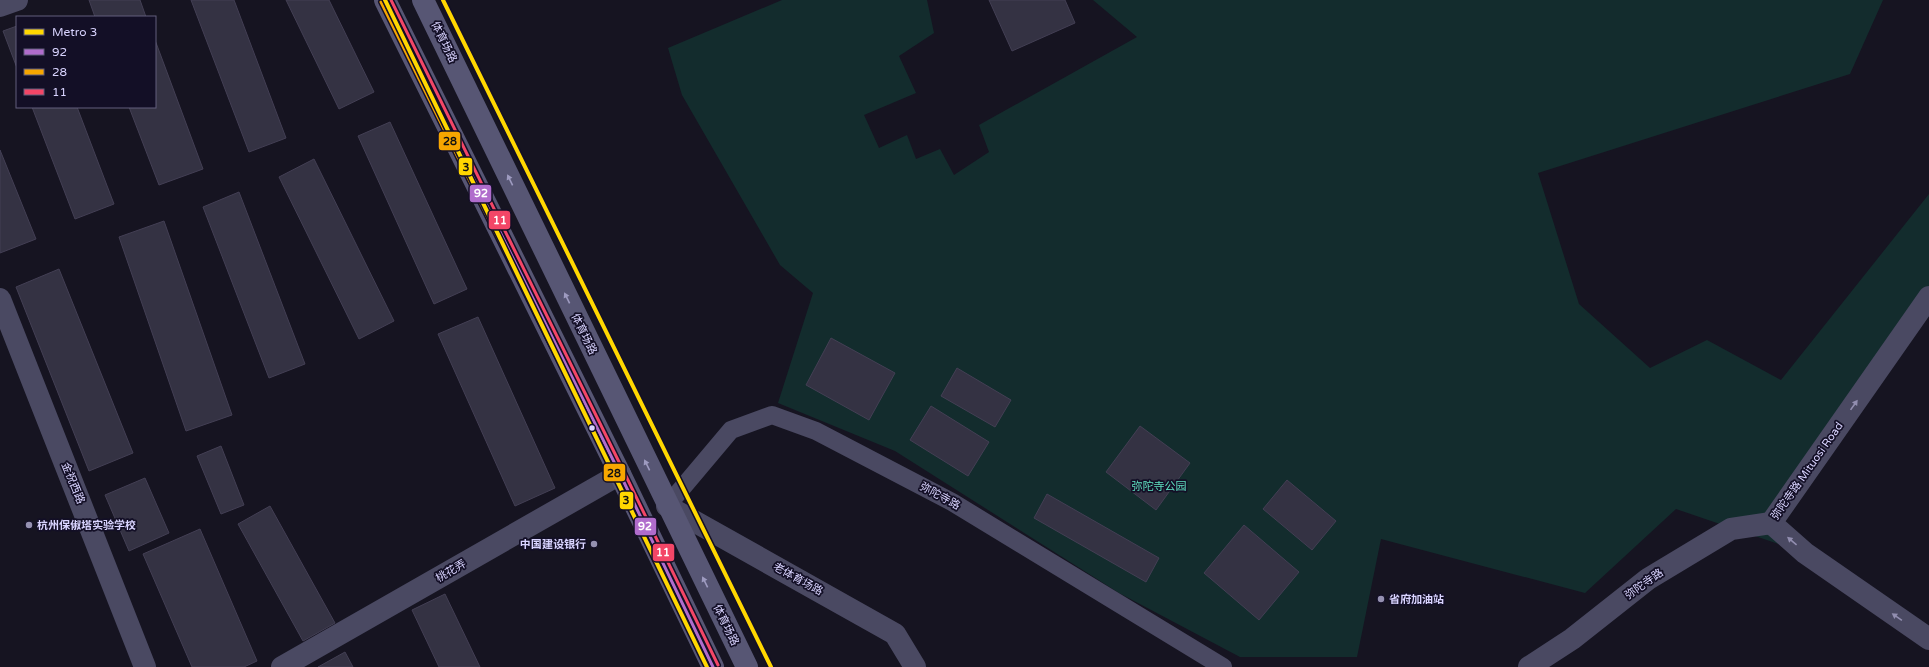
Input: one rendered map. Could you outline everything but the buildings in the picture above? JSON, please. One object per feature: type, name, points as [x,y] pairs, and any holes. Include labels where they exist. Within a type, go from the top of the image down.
[{"type":"main road","points":[[385,0],[714,667]]},
{"type":"main road","name":"体育场路","points":[[423,0],[667,506],[747,667]]},
{"type":"street","points":[[0,6],[17,0]]},
{"type":"street","name":"弥陀寺路 Mituosi Road","points":[[1929,297],[1771,523],[1805,552],[1929,640]]},
{"type":"street","name":"金祝西路","points":[[0,299],[145,667]]},
{"type":"street","name":"弥陀寺路","points":[[667,506],[731,430],[772,415],[816,431],[952,502],[1222,667]]},
{"type":"street","name":"桃花弄","points":[[282,667],[620,474]]},
{"type":"street","name":"老体育场路","points":[[667,506],[895,634],[915,667]]},
{"type":"street","name":"弥陀寺路","points":[[1529,667],[1572,639],[1648,579],[1731,529],[1771,523]]},
{"type":"green space","name":"弥陀寺公园","points":[[782,0],[927,0],[934,33],[899,56],[916,93],[864,115],[879,148],[907,135],[916,159],[940,149],[954,175],[989,152],[979,125],[1137,37],[1093,0],[1883,0],[1850,74],[1538,173],[1579,304],[1650,368],[1707,340],[1781,380],[1929,194],[1929,297],[1771,523],[1805,553],[1676,509],[1585,593],[1381,539],[1357,657],[1240,657],[1119,593],[895,451],[778,403],[813,293],[780,265],[682,95],[668,48]]},
{"type":"metro line","name":"3","points":[[385,0],[707,667]]},
{"type":"metro line","name":"3","points":[[443,0],[771,667]]},
{"type":"transit line","name":"92","points":[[385,0],[620,474],[713,667]]},
{"type":"transit line","name":"11","points":[[391,0],[718,665]]},
{"type":"transit line","name":"28","points":[[381,2],[616,476],[707,667]]},
{"type":"place","name":"杭州保俶塔实验学校","points":[[29,525]]},
{"type":"place","name":"中国建设银行","points":[[594,544]]},
{"type":"place","name":"省府加油站","points":[[1381,599]]}]
